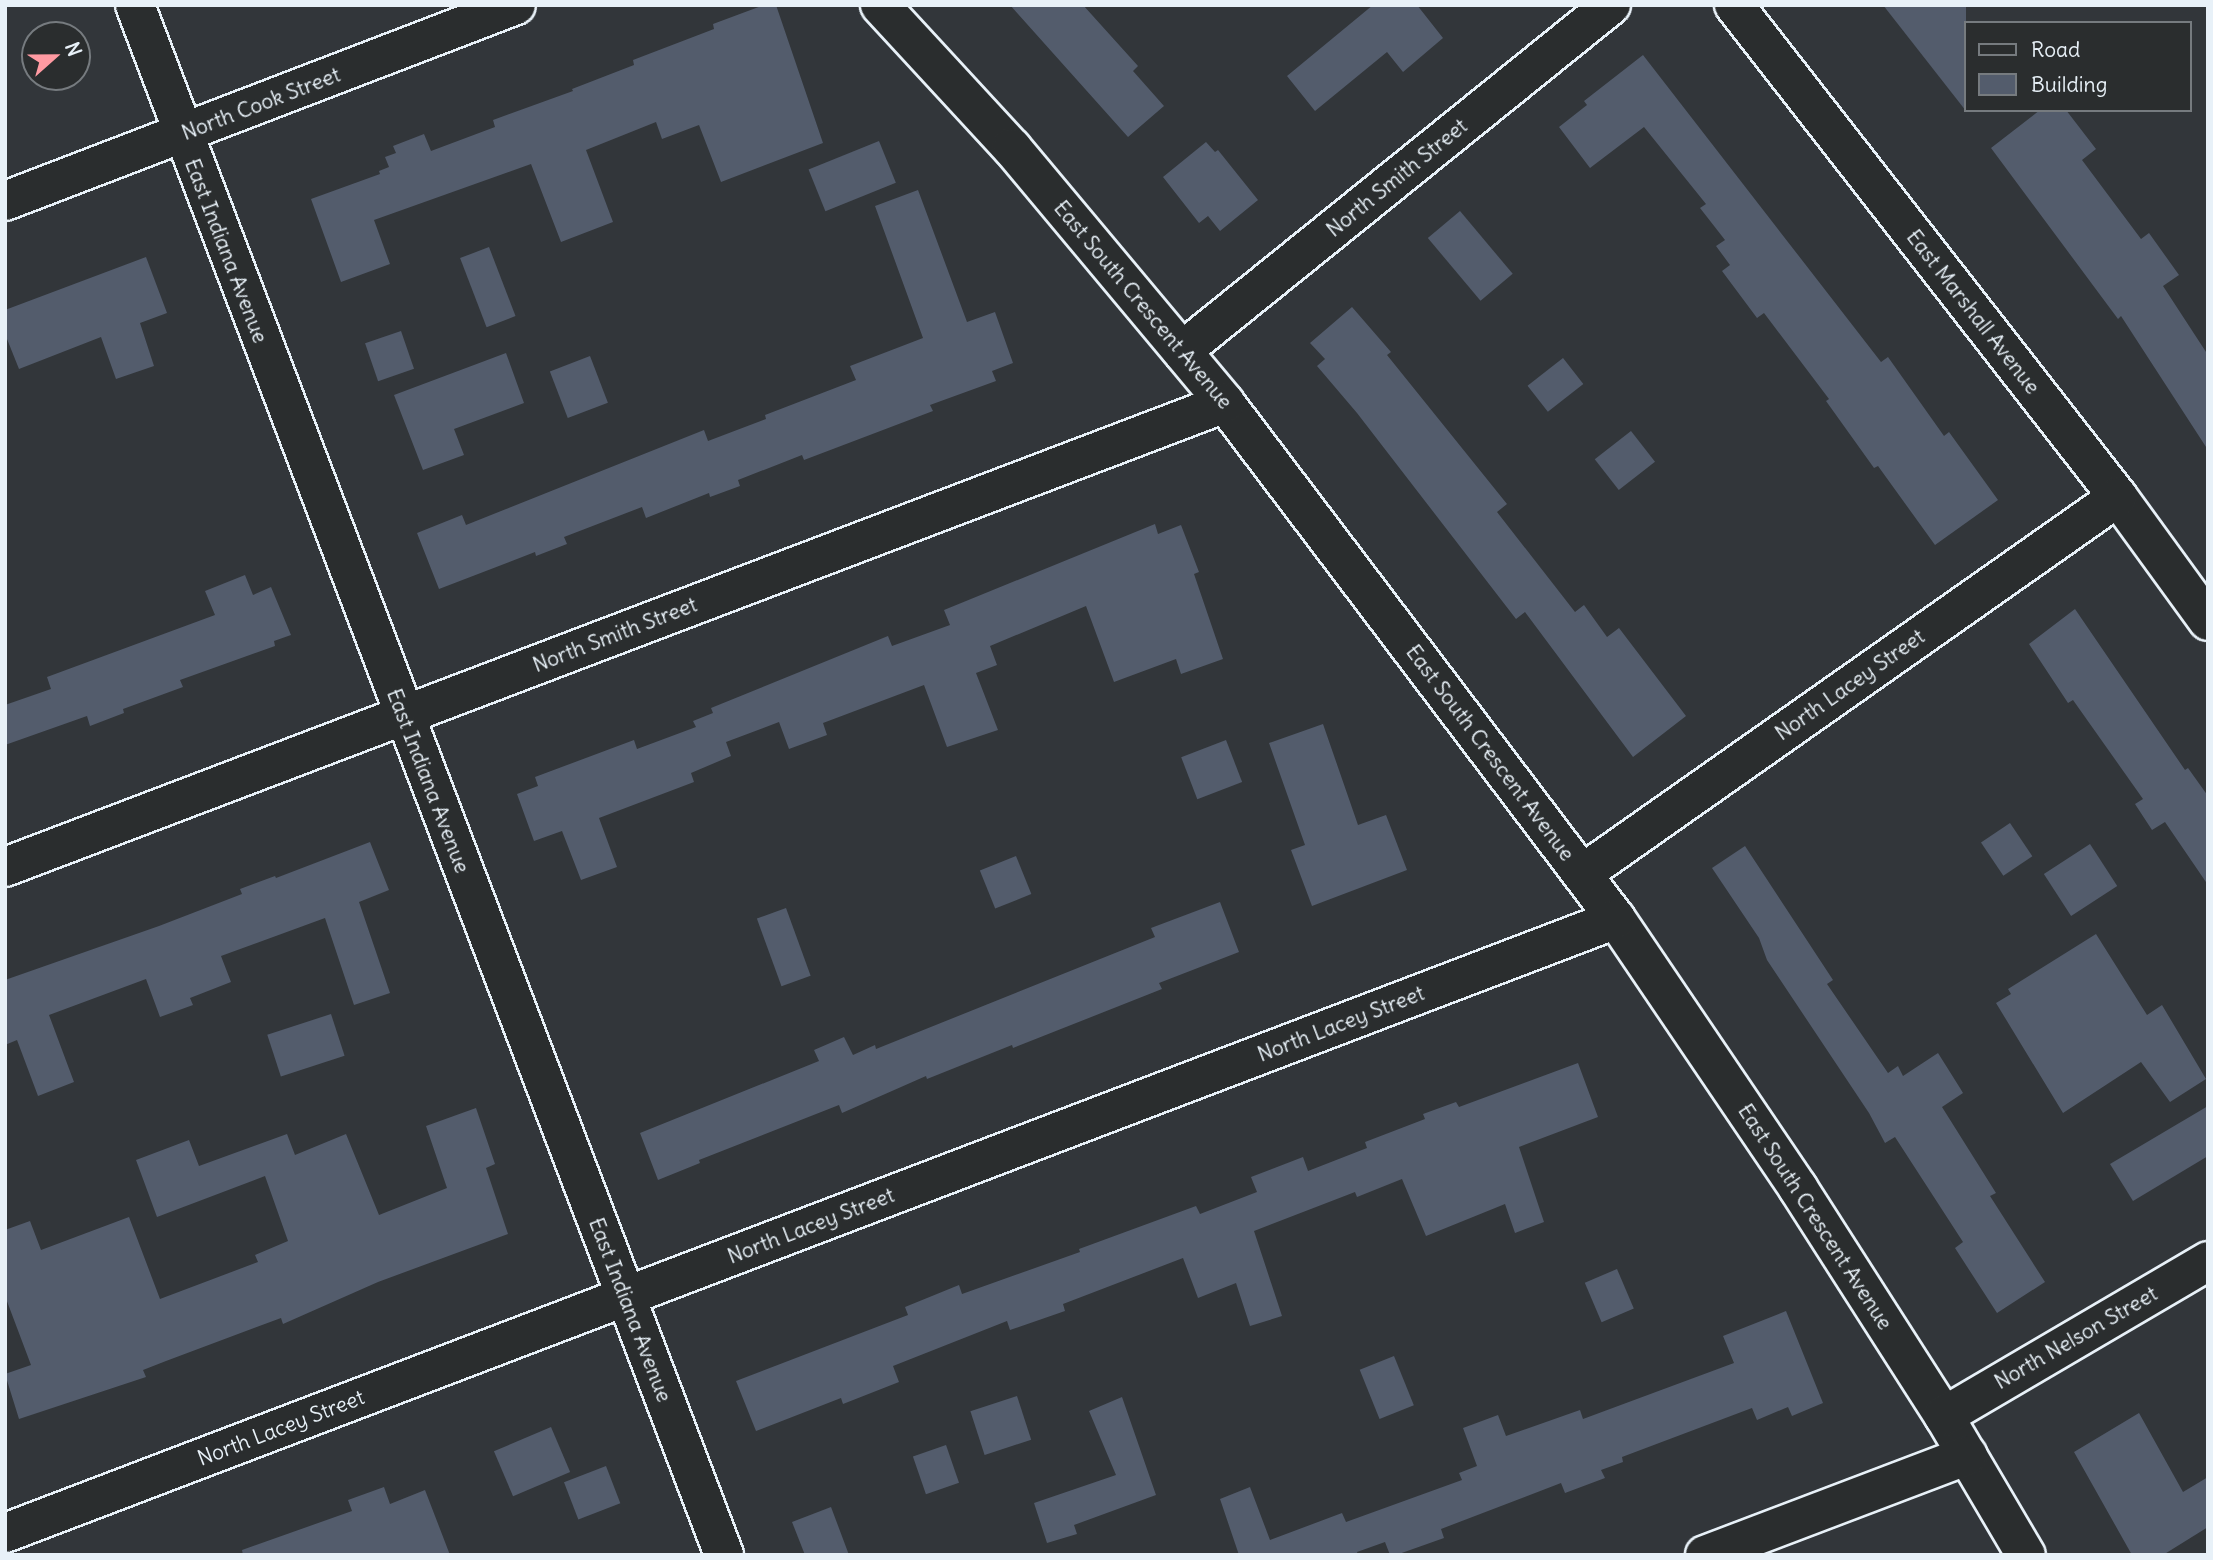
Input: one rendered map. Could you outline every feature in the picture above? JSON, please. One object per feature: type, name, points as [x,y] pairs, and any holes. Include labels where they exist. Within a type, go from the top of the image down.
[{"type":"street","name":"East Indiana Avenue","points":[[135,5],[724,1555]]},
{"type":"street","name":"North Cook Street","points":[[5,201],[516,5]]},
{"type":"street","name":"East South Crescent Avenue","points":[[880,5],[1013,148],[1225,403],[1616,919],[1790,1177],[1944,1416],[2026,1555]]},
{"type":"street","name":"North Smith Street","points":[[1182,351],[1611,5]]},
{"type":"street","name":"East Marshall Avenue","points":[[1734,5],[2118,497],[2208,621]]},
{"type":"street","name":"North Smith Street","points":[[5,867],[1225,403]]},
{"type":"street","name":"North Lacey Street","points":[[1582,874],[2118,497]]},
{"type":"street","name":"North Lacey Street","points":[[5,1532],[1616,919]]},
{"type":"street","name":"North Nelson Street","points":[[1944,1416],[2208,1261]]},
{"type":"street","points":[[1705,1555],[1968,1455]]},
{"type":"building","points":[[764,5],[776,5],[823,143],[721,182],[699,125],[662,139],[656,122],[586,150],[613,222],[561,242],[531,164],[374,220],[390,264],[341,282],[311,199],[380,174],[379,171],[389,167],[385,157],[396,153],[393,146],[424,134],[431,151],[495,127],[493,120],[573,91],[572,89],[634,65],[633,60],[714,29],[713,24]]},
{"type":"building","points":[[1010,5],[1083,5],[1138,66],[1133,71],[1164,106],[1128,137]]},
{"type":"building","points":[[1373,5],[1417,5],[1443,38],[1403,72],[1387,52],[1315,111],[1287,76]]},
{"type":"building","points":[[1883,5],[1966,5],[1965,110]]},
{"type":"building","points":[[1643,55],[1881,362],[1888,357],[1944,436],[1949,432],[1998,500],[1935,545],[1878,466],[1874,468],[1826,401],[1829,399],[1764,313],[1757,318],[1722,271],[1730,265],[1716,246],[1725,240],[1700,208],[1706,204],[1644,127],[1590,168],[1559,127],[1587,105],[1584,101]]},
{"type":"building","points":[[2037,112],[2068,112],[2096,149],[2082,160],[2141,239],[2149,233],[2179,275],[2163,286],[2208,355],[2208,450],[2121,316],[2118,319],[1991,148]]},
{"type":"building","points":[[879,141],[896,183],[825,211],[809,169]]},
{"type":"building","points":[[1206,142],[1215,152],[1218,150],[1258,200],[1220,231],[1208,216],[1199,223],[1163,177]]},
{"type":"building","points":[[918,190],[967,322],[995,312],[1013,363],[992,371],[996,381],[930,405],[933,411],[804,460],[802,455],[738,480],[740,486],[710,497],[709,493],[646,518],[642,507],[564,537],[567,544],[536,556],[535,552],[439,589],[417,533],[462,515],[466,525],[704,430],[708,441],[766,419],[765,415],[856,380],[850,366],[923,338],[875,206]]},
{"type":"building","points":[[1460,211],[1513,274],[1481,301],[1428,238]]},
{"type":"building","points":[[489,247],[516,316],[487,327],[460,258]]},
{"type":"building","points":[[146,257],[167,313],[140,323],[154,366],[116,379],[101,337],[19,369],[5,334],[5,310]]},
{"type":"building","points":[[1352,307],[1391,352],[1387,355],[1507,504],[1497,512],[1575,612],[1584,605],[1607,637],[1619,628],[1686,716],[1633,757],[1525,612],[1516,619],[1357,413],[1317,366],[1325,359],[1310,343]]},
{"type":"building","points":[[401,331],[414,369],[378,381],[365,343]]},
{"type":"building","points":[[506,353],[524,403],[454,429],[464,455],[423,470],[394,395]]},
{"type":"building","points":[[590,356],[608,403],[568,418],[550,371]]},
{"type":"building","points":[[1563,358],[1583,384],[1548,412],[1528,386]]},
{"type":"building","points":[[1631,431],[1655,462],[1619,490],[1595,459]]},
{"type":"building","points":[[1155,524],[1158,534],[1181,525],[1199,572],[1194,574],[1223,659],[1181,674],[1176,659],[1114,682],[1086,606],[990,646],[997,665],[976,673],[998,730],[947,747],[924,685],[823,723],[827,735],[789,749],[779,722],[726,742],[731,756],[691,773],[694,782],[599,818],[617,867],[581,880],[562,831],[534,841],[517,794],[538,786],[535,777],[634,740],[637,749],[696,727],[693,721],[713,713],[711,708],[888,636],[892,646],[950,625],[944,610]]},
{"type":"building","points":[[245,575],[253,595],[271,587],[291,635],[274,641],[275,646],[180,680],[183,687],[123,709],[124,713],[90,726],[87,716],[5,745],[5,705],[51,689],[47,677],[215,615],[205,591]]},
{"type":"building","points":[[2075,609],[2185,770],[2188,768],[2208,796],[2208,885],[2165,822],[2152,830],[2135,804],[2143,799],[2073,700],[2068,703],[2029,644]]},
{"type":"building","points":[[1323,724],[1358,825],[1386,815],[1407,870],[1312,906],[1291,850],[1305,845],[1269,743]]},
{"type":"building","points":[[1226,740],[1242,782],[1197,799],[1181,757]]},
{"type":"building","points":[[2010,823],[2032,856],[2003,876],[1981,843]]},
{"type":"building","points":[[370,842],[389,890],[359,902],[390,993],[354,1005],[325,918],[221,956],[231,982],[190,998],[193,1005],[160,1017],[146,979],[49,1015],[74,1082],[38,1096],[17,1040],[5,1045],[5,980],[159,926],[242,894],[240,889]]},
{"type":"building","points":[[2090,844],[2117,886],[2071,916],[2044,874]]},
{"type":"building","points":[[1745,846],[1833,980],[1827,984],[1888,1073],[1898,1066],[1903,1076],[1938,1053],[1963,1093],[1942,1107],[1996,1193],[1990,1196],[2045,1282],[1997,1313],[1955,1248],[1963,1242],[1895,1137],[1885,1143],[1869,1113],[1767,960],[1759,938],[1712,868]]},
{"type":"building","points":[[1016,856],[1031,894],[995,909],[980,871]]},
{"type":"building","points":[[1220,902],[1239,952],[1159,983],[1162,989],[1013,1048],[1012,1045],[927,1079],[926,1076],[842,1113],[839,1105],[699,1160],[700,1163],[658,1180],[640,1133],[819,1061],[814,1050],[844,1037],[853,1055],[875,1045],[876,1049],[1155,937],[1151,928]]},
{"type":"building","points":[[786,908],[811,976],[781,986],[757,919]]},
{"type":"building","points":[[2096,934],[2147,1015],[2162,1005],[2206,1079],[2170,1102],[2141,1062],[2063,1113],[1996,1003],[2011,994],[2008,989]]},
{"type":"building","points":[[331,1014],[345,1056],[281,1077],[267,1035]]},
{"type":"building","points":[[1578,1063],[1598,1117],[1519,1147],[1544,1222],[1515,1233],[1505,1204],[1426,1236],[1402,1179],[1357,1197],[1355,1192],[1254,1231],[1282,1316],[1250,1326],[1236,1283],[1198,1298],[1183,1258],[1063,1304],[1065,1311],[1010,1330],[1007,1321],[893,1366],[899,1382],[843,1404],[841,1398],[756,1431],[736,1381],[908,1315],[905,1307],[959,1285],[962,1294],[1080,1252],[1079,1249],[1196,1206],[1200,1214],[1257,1192],[1251,1177],[1303,1157],[1308,1171],[1367,1148],[1365,1142],[1425,1119],[1423,1114],[1456,1102],[1459,1107]]},
{"type":"building","points":[[2208,1106],[2208,1156],[2133,1201],[2110,1164]]},
{"type":"building","points":[[476,1108],[495,1164],[486,1168],[508,1234],[378,1282],[283,1324],[281,1318],[143,1370],[146,1377],[19,1419],[5,1374],[31,1365],[5,1296],[5,1230],[30,1221],[41,1250],[129,1217],[160,1299],[258,1262],[255,1255],[288,1241],[265,1176],[157,1217],[136,1160],[189,1140],[199,1166],[287,1134],[295,1155],[346,1134],[379,1215],[447,1188],[426,1126]]},
{"type":"building","points":[[1617,1269],[1634,1309],[1602,1322],[1585,1283]]},
{"type":"building","points":[[1786,1311],[1823,1403],[1792,1416],[1788,1407],[1757,1420],[1752,1408],[1622,1457],[1623,1462],[1601,1470],[1605,1478],[1565,1493],[1561,1483],[1441,1529],[1444,1538],[1396,1555],[1390,1555],[1385,1542],[1357,1552],[1358,1555],[1239,1555],[1220,1499],[1250,1487],[1270,1540],[1342,1513],[1346,1522],[1462,1480],[1459,1473],[1477,1466],[1463,1428],[1498,1415],[1506,1436],[1580,1410],[1583,1419],[1734,1363],[1723,1336]]},
{"type":"building","points":[[1394,1356],[1414,1405],[1380,1419],[1360,1370]]},
{"type":"building","points":[[1017,1396],[1031,1440],[985,1455],[970,1411]]},
{"type":"building","points":[[1122,1397],[1156,1495],[1074,1525],[1077,1534],[1047,1543],[1034,1503],[1116,1475],[1089,1411]]},
{"type":"building","points":[[2139,1413],[2183,1492],[2208,1477],[2208,1527],[2163,1555],[2132,1555],[2074,1452]]},
{"type":"building","points":[[551,1427],[570,1472],[513,1496],[494,1451]]},
{"type":"building","points":[[946,1445],[959,1483],[926,1494],[913,1456]]},
{"type":"building","points":[[606,1466],[620,1503],[578,1519],[564,1482]]},
{"type":"building","points":[[384,1487],[390,1504],[425,1490],[450,1555],[243,1555],[242,1550],[352,1511],[348,1500]]},
{"type":"building","points":[[831,1507],[849,1555],[805,1555],[792,1522]]}]
